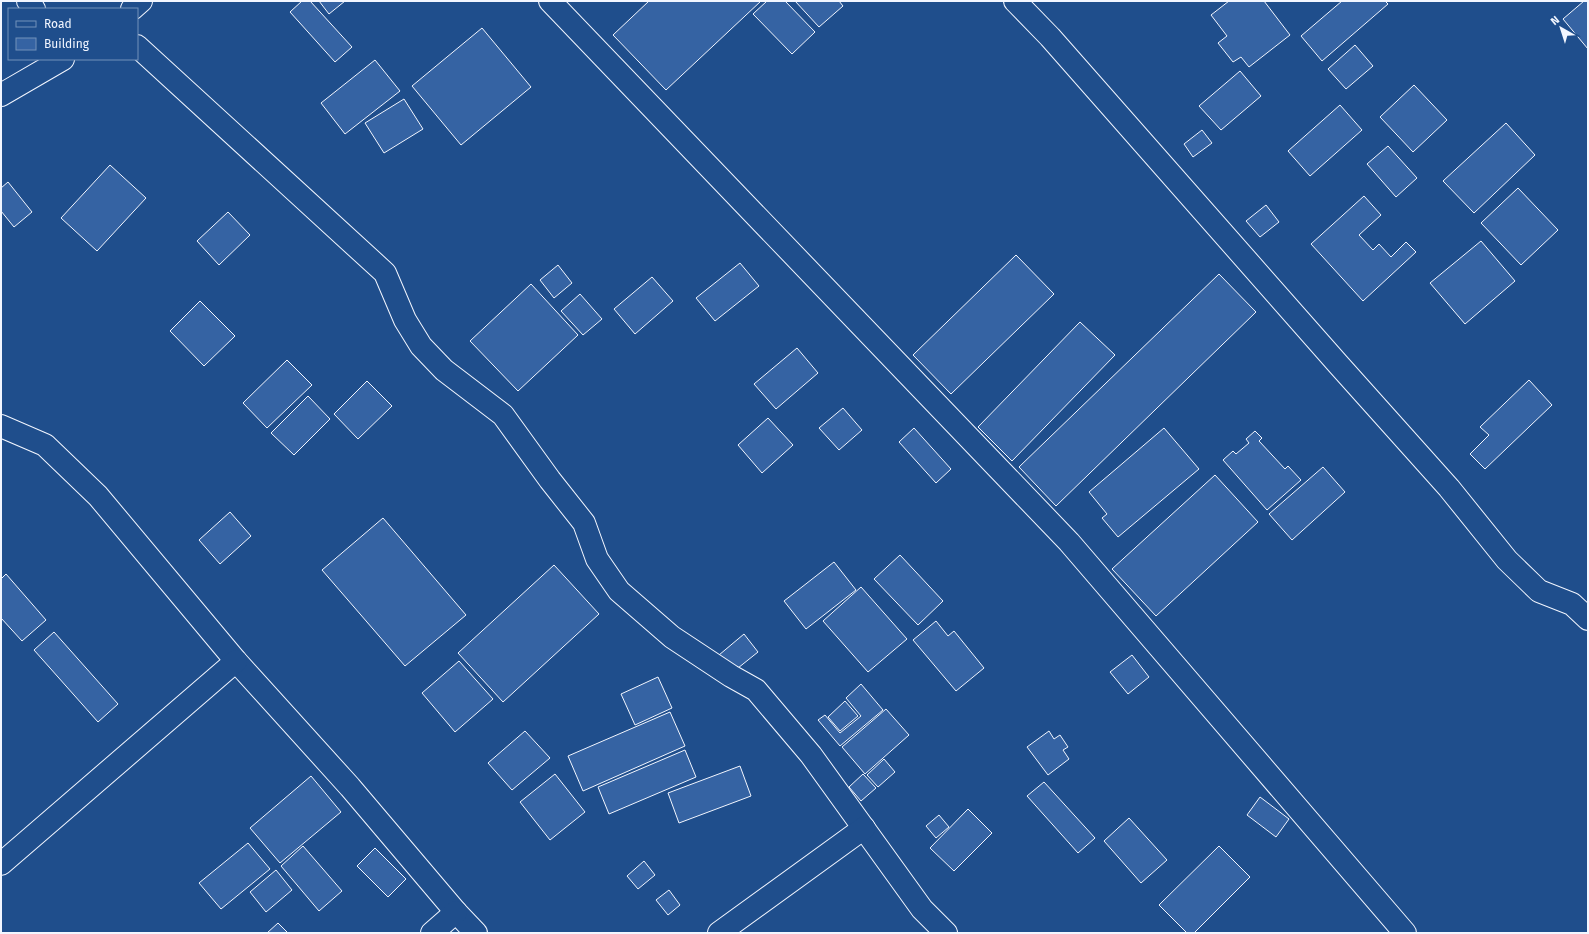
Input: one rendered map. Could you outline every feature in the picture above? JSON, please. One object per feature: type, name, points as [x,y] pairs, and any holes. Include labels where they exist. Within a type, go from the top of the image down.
[{"type":"street","points":[[133,8],[141,1]]},
{"type":"street","points":[[550,1],[1069,542],[1405,933]]},
{"type":"street","points":[[1015,1],[1050,37],[1449,488],[1507,560],[1539,591],[1572,604],[1588,619]]},
{"type":"street","points":[[138,47],[385,273],[406,320],[421,346],[444,370],[503,415],[550,480],[584,523],[597,559],[619,591],[672,637],[731,676],[756,690],[811,754],[922,909],[946,933]]},
{"type":"street","points":[[1,95],[61,60]]},
{"type":"street","points":[[1,426],[46,445],[98,496],[236,661],[350,787],[456,912],[476,933]]},
{"type":"street","points":[[1,864],[236,661]]},
{"type":"street","points":[[719,933],[864,828]]},
{"type":"street","points":[[432,933],[456,912]]},
{"type":"building","points":[[302,1],[310,1],[352,47],[335,62],[290,12]]},
{"type":"building","points":[[319,1],[345,1],[329,14]]},
{"type":"building","points":[[649,1],[761,1],[666,90],[613,35]]},
{"type":"building","points":[[767,1],[785,1],[815,32],[792,54],[753,14]]},
{"type":"building","points":[[795,1],[839,1],[843,6],[819,27]]},
{"type":"building","points":[[1229,1],[1264,1],[1290,35],[1249,67],[1241,57],[1233,62],[1218,43],[1227,36],[1211,15]]},
{"type":"building","points":[[1342,1],[1385,1],[1388,4],[1322,61],[1301,36]]},
{"type":"building","points":[[1584,1],[1588,1],[1588,49],[1563,19]]},
{"type":"building","points":[[482,28],[531,87],[461,145],[412,86]]},
{"type":"building","points":[[1355,45],[1373,66],[1346,89],[1328,69]]},
{"type":"building","points":[[375,60],[400,91],[345,134],[321,103]]},
{"type":"building","points":[[1240,71],[1261,96],[1221,130],[1199,106]]},
{"type":"building","points":[[1414,85],[1447,120],[1413,152],[1380,117]]},
{"type":"building","points":[[404,99],[423,129],[384,153],[365,123]]},
{"type":"building","points":[[1340,105],[1362,130],[1310,176],[1288,151]]},
{"type":"building","points":[[1506,123],[1535,155],[1474,213],[1443,181]]},
{"type":"building","points":[[1202,130],[1212,143],[1193,157],[1184,144]]},
{"type":"building","points":[[1388,146],[1417,178],[1396,197],[1367,164]]},
{"type":"building","points":[[110,165],[146,198],[97,251],[61,218]]},
{"type":"building","points":[[8,182],[32,212],[14,227],[1,211],[1,188]]},
{"type":"building","points":[[1518,188],[1558,230],[1521,265],[1481,223]]},
{"type":"building","points":[[1364,196],[1381,215],[1359,235],[1373,250],[1379,244],[1391,257],[1406,242],[1416,252],[1363,301],[1311,244]]},
{"type":"building","points":[[1266,205],[1279,222],[1260,237],[1246,221]]},
{"type":"building","points":[[228,212],[250,235],[219,265],[197,241]]},
{"type":"building","points":[[1481,241],[1515,281],[1465,324],[1430,283]]},
{"type":"building","points":[[1016,255],[1054,294],[951,394],[913,355]]},
{"type":"building","points":[[740,263],[759,286],[715,321],[696,298]]},
{"type":"building","points":[[558,265],[572,283],[554,298],[540,280]]},
{"type":"building","points":[[1219,274],[1256,312],[1056,506],[1019,467]]},
{"type":"building","points":[[652,277],[673,301],[635,334],[614,309]]},
{"type":"building","points":[[531,284],[578,335],[518,391],[470,341]]},
{"type":"building","points":[[580,294],[602,319],[583,335],[561,311]]},
{"type":"building","points":[[200,301],[235,336],[204,366],[170,331]]},
{"type":"building","points":[[1080,322],[1115,355],[1012,461],[978,427]]},
{"type":"building","points":[[797,348],[818,373],[776,409],[754,384]]},
{"type":"building","points":[[287,360],[312,385],[267,428],[243,403]]},
{"type":"building","points":[[1529,380],[1552,405],[1485,469],[1470,454],[1489,435],[1480,427]]},
{"type":"building","points":[[367,381],[392,406],[358,439],[334,414]]},
{"type":"building","points":[[308,396],[330,419],[294,455],[271,433]]},
{"type":"building","points":[[843,408],[862,430],[839,450],[819,428]]},
{"type":"building","points":[[768,418],[793,445],[762,473],[738,445]]},
{"type":"building","points":[[914,428],[951,469],[936,483],[899,442]]},
{"type":"building","points":[[1164,428],[1199,469],[1118,537],[1102,518],[1107,514],[1089,492]]},
{"type":"building","points":[[1255,431],[1262,438],[1259,441],[1285,469],[1288,466],[1301,480],[1267,510],[1223,460],[1233,451],[1236,454],[1249,443],[1246,439]]},
{"type":"building","points":[[1323,467],[1345,492],[1292,540],[1269,514]]},
{"type":"building","points":[[1215,475],[1258,522],[1156,616],[1112,569]]},
{"type":"building","points":[[230,512],[251,536],[220,564],[199,540]]},
{"type":"building","points":[[383,518],[466,615],[405,666],[322,570]]},
{"type":"building","points":[[900,555],[943,601],[918,625],[874,579]]},
{"type":"building","points":[[834,562],[856,590],[806,629],[784,601]]},
{"type":"building","points":[[554,565],[599,614],[503,702],[458,653]]},
{"type":"building","points":[[6,574],[46,620],[22,641],[1,618],[1,579]]},
{"type":"building","points":[[861,587],[907,639],[868,672],[823,621]]},
{"type":"building","points":[[936,621],[948,636],[954,631],[984,668],[956,691],[913,640]]},
{"type":"building","points":[[54,632],[118,704],[98,722],[34,650]]},
{"type":"building","points":[[744,634],[758,652],[733,672],[719,655]]},
{"type":"building","points":[[1132,655],[1149,677],[1128,694],[1110,672]]},
{"type":"building","points":[[459,661],[493,699],[455,732],[422,693]]},
{"type":"building","points":[[658,677],[672,708],[635,725],[621,694]]},
{"type":"building","points":[[861,684],[883,710],[840,746],[818,720],[825,715],[840,733],[861,716],[846,698]]},
{"type":"building","points":[[845,701],[858,716],[840,731],[828,717]]},
{"type":"building","points":[[886,709],[909,735],[865,774],[842,747]]},
{"type":"building","points":[[670,712],[685,746],[583,791],[568,756]]},
{"type":"building","points":[[525,731],[550,758],[512,790],[488,763]]},
{"type":"building","points":[[1049,731],[1054,739],[1060,735],[1068,747],[1063,750],[1069,759],[1048,775],[1027,747]]},
{"type":"building","points":[[685,750],[696,777],[609,814],[598,787]]},
{"type":"building","points":[[884,759],[895,772],[878,787],[867,775]]},
{"type":"building","points":[[740,766],[751,796],[679,823],[668,793]]},
{"type":"building","points":[[555,774],[585,812],[550,840],[520,802]]},
{"type":"building","points":[[863,774],[876,788],[861,801],[849,787]]},
{"type":"building","points":[[311,776],[341,812],[280,863],[250,828]]},
{"type":"building","points":[[1044,782],[1095,838],[1078,853],[1027,796]]},
{"type":"building","points":[[1260,797],[1289,819],[1276,837],[1247,815]]},
{"type":"building","points":[[968,809],[992,833],[954,871],[930,848]]},
{"type":"building","points":[[939,815],[949,827],[936,838],[926,826]]},
{"type":"building","points":[[1129,818],[1167,860],[1141,883],[1104,841]]},
{"type":"building","points":[[248,843],[270,869],[221,909],[199,883]]},
{"type":"building","points":[[303,846],[342,891],[319,911],[281,866]]},
{"type":"building","points":[[1219,846],[1250,877],[1194,933],[1187,933],[1159,905]]},
{"type":"building","points":[[375,848],[406,879],[388,897],[357,866]]},
{"type":"building","points":[[644,861],[655,875],[638,889],[627,876]]},
{"type":"building","points":[[276,870],[292,890],[266,912],[250,892]]},
{"type":"building","points":[[669,890],[680,905],[668,915],[656,900]]},
{"type":"building","points":[[278,923],[288,933],[267,933]]}]
